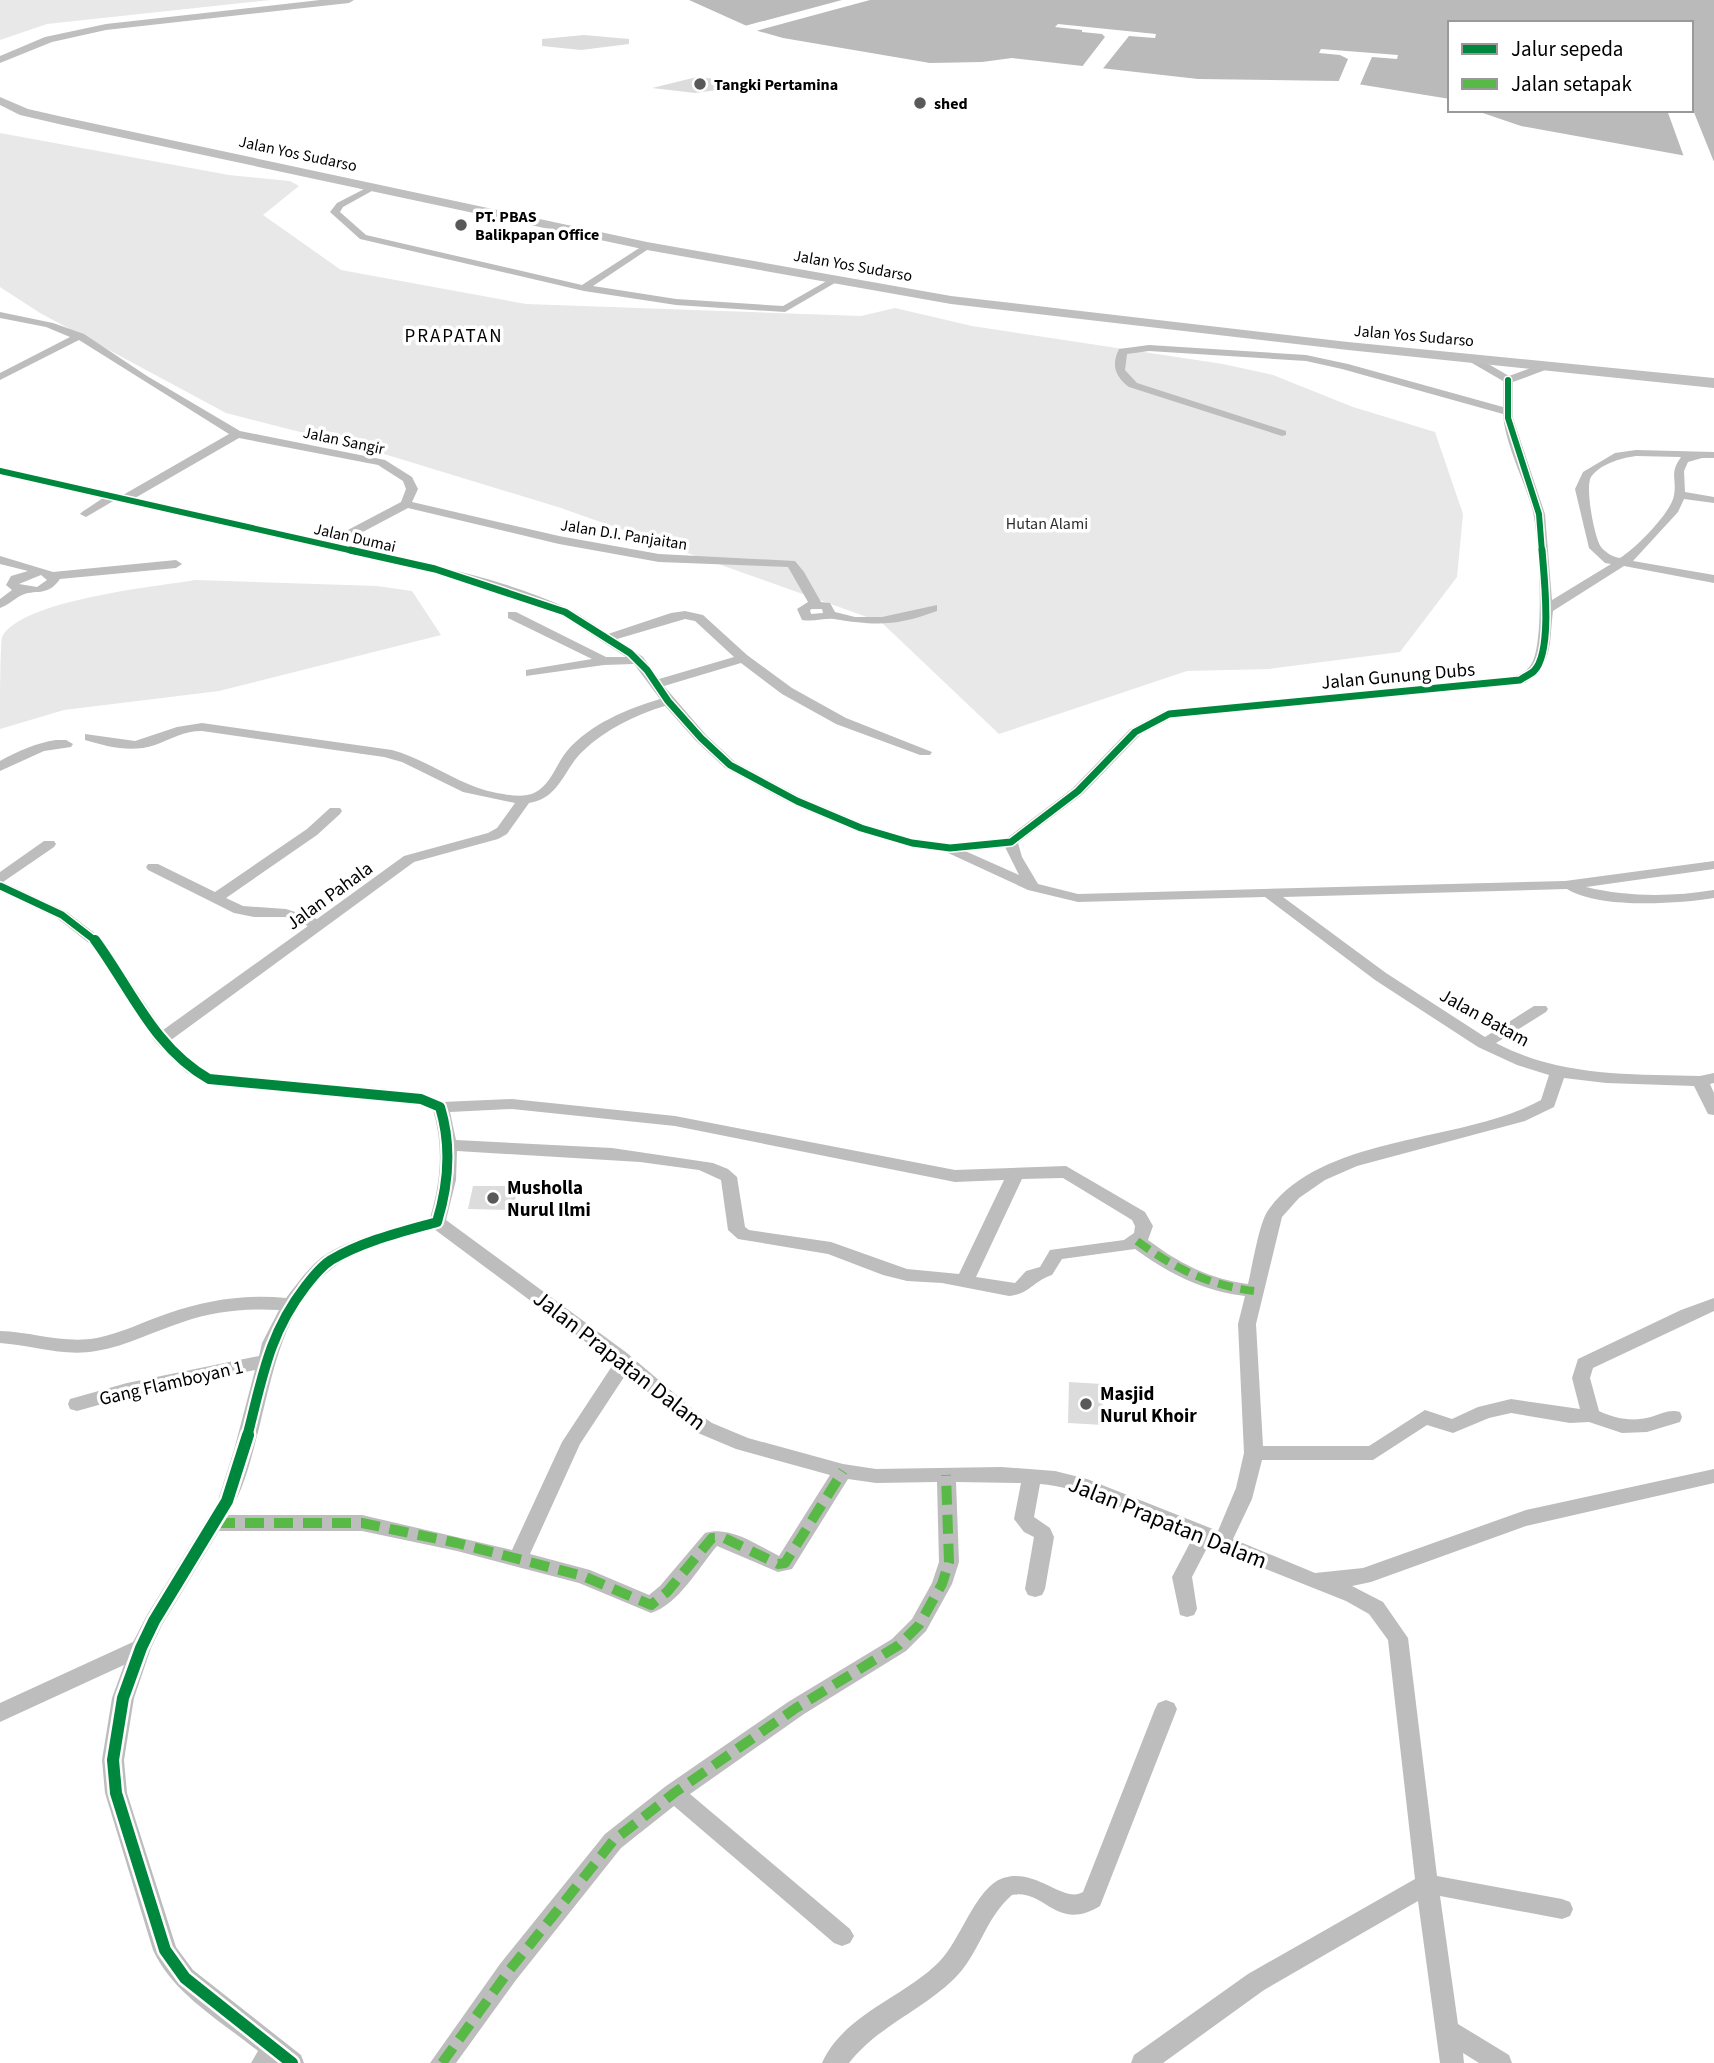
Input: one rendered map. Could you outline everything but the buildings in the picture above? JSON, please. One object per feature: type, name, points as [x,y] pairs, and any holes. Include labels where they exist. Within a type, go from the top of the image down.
[{"type":"main road","points":[[0,60],[49,39],[85,31],[349,0]]},
{"type":"main road","name":"Jalan Yos Sudarso","points":[[0,102],[24,112],[647,246],[951,300],[1348,346],[1714,383]]},
{"type":"street","points":[[375,187],[340,205],[335,212],[363,237],[584,288],[676,302],[785,309],[835,280]]},
{"type":"street","points":[[584,288],[647,246]]},
{"type":"street","name":"Jalan Sangir","points":[[0,315],[50,325],[80,337],[237,434],[381,463],[408,479],[412,489],[406,504]]},
{"type":"street","points":[[0,325],[15,318]]},
{"type":"street","points":[[1,376],[80,337]]},
{"type":"street","points":[[1344,366],[1348,346]]},
{"type":"street","points":[[1282,433],[1133,385],[1122,378],[1118,370],[1119,357],[1124,351],[1149,348],[1285,355],[1344,366],[1507,412]]},
{"type":"street","points":[[1469,357],[1508,380],[1549,365]]},
{"type":"street","name":"Jalan Gunung Dubs","points":[[1011,842],[1049,816],[1078,791],[1135,732],[1155,720],[1189,711],[1520,680],[1534,671],[1540,661],[1547,609],[1539,514],[1507,412],[1508,380]]},
{"type":"street","points":[[86,514],[237,434]]},
{"type":"street","points":[[1547,609],[1634,555],[1674,510],[1680,495],[1678,471],[1684,460],[1708,454]]},
{"type":"street","points":[[1708,454],[1615,456],[1587,474],[1581,489],[1595,548],[1609,560],[1714,579]]},
{"type":"street","name":"Jalan Dumai","points":[[0,471],[435,569],[535,600],[565,612],[638,660],[668,701],[730,765],[797,801],[861,828],[912,843],[950,848]]},
{"type":"street","points":[[1680,495],[1714,500]]},
{"type":"street","points":[[327,546],[406,504]]},
{"type":"street","name":"Jalan D.I. Panjaitan","points":[[406,504],[559,540],[659,558],[791,564],[798,571],[807,595],[816,604],[803,609],[803,614],[817,618],[830,614],[849,619],[896,620],[933,608]]},
{"type":"street","points":[[0,560],[52,576],[176,564]]},
{"type":"street","points":[[21,590],[12,585],[15,579],[39,572]]},
{"type":"street","points":[[0,604],[21,590],[42,589],[51,584],[52,576]]},
{"type":"street","points":[[512,615],[575,644],[604,661]]},
{"type":"street","points":[[608,638],[671,617],[699,618],[743,658],[787,691],[817,709],[841,721],[925,752]]},
{"type":"street","points":[[656,684],[743,658]]},
{"type":"street","points":[[531,673],[604,661],[638,660]]},
{"type":"street","points":[[90,737],[109,743],[133,745],[147,743],[178,728],[202,727],[383,752],[411,760],[473,792],[524,800],[545,793],[559,778],[569,758],[594,734],[635,711],[668,701]]},
{"type":"street","points":[[0,767],[31,749],[47,744],[66,744]]},
{"type":"street","name":"Jalan Pahala","points":[[162,1039],[410,859],[493,836],[502,831],[524,800]]},
{"type":"street","points":[[215,899],[312,832],[335,811]]},
{"type":"street","points":[[950,848],[1011,842],[1015,857],[1033,887]]},
{"type":"street","points":[[0,879],[50,844]]},
{"type":"street","points":[[950,848],[1033,887],[1078,898],[1271,895],[1565,885],[1714,864]]},
{"type":"street","points":[[0,860],[19,867]]},
{"type":"street","points":[[153,867],[245,912],[286,913],[321,925]]},
{"type":"street","points":[[1565,885],[1619,898],[1662,900],[1714,894]]},
{"type":"street","points":[[0,886],[68,916],[82,927],[96,941],[162,1039],[191,1068],[209,1079],[387,1094],[421,1099],[445,1107],[512,1104],[675,1121],[955,1176],[1060,1171],[1074,1175],[1139,1216],[1144,1226],[1137,1241]]},
{"type":"street","name":"Jalan Batam","points":[[1271,895],[1393,988],[1484,1044],[1530,1065],[1583,1076],[1707,1079]]},
{"type":"street","points":[[1484,1044],[1540,1009]]},
{"type":"street","points":[[1187,1609],[1182,1577],[1245,1498],[1254,1453],[1247,1324],[1274,1215],[1283,1200],[1311,1181],[1399,1146],[1521,1116],[1548,1103],[1558,1072]]},
{"type":"street","points":[[1707,1079],[1714,1110]]},
{"type":"street","points":[[277,2058],[173,1964],[152,1912],[143,1872],[116,1793],[113,1760],[123,1698],[141,1647],[227,1501],[244,1450],[271,1343],[291,1305],[314,1275],[329,1261],[375,1241],[437,1222],[447,1196],[449,1145],[445,1107]]},
{"type":"street","points":[[449,1145],[626,1154],[706,1166],[729,1177],[740,1233],[831,1248],[898,1273],[965,1281],[1016,1291],[1032,1275],[1046,1271],[1056,1254],[1137,1241],[1182,1273],[1212,1285],[1254,1291]]},
{"type":"street","points":[[965,1281],[1016,1174]]},
{"type":"street","name":"Jalan Prapatan Dalam","points":[[437,1222],[624,1362],[705,1428],[743,1444],[843,1471],[876,1476],[1032,1476],[1080,1484],[1353,1595],[1376,1608],[1398,1638],[1451,2063]]},
{"type":"street","points":[[0,1337],[86,1346],[110,1341],[177,1317],[225,1304],[248,1301],[291,1305]]},
{"type":"street","points":[[1591,1415],[1581,1378],[1585,1364],[1687,1314],[1714,1304]]},
{"type":"street","name":"Gang Flamboyan 1","points":[[77,1404],[127,1390],[266,1361]]},
{"type":"street","points":[[517,1560],[572,1443],[624,1362]]},
{"type":"street","points":[[1254,1453],[1373,1453],[1425,1417],[1453,1426],[1485,1412],[1511,1406],[1570,1416],[1591,1415],[1622,1426],[1647,1424],[1673,1417]]},
{"type":"street","points":[[216,1523],[362,1523],[457,1543],[583,1576],[651,1605],[667,1592],[712,1538],[724,1538],[778,1564],[785,1563],[843,1471]]},
{"type":"street","points":[[442,2063],[508,1972],[613,1840],[674,1793],[796,1709],[898,1645],[919,1625],[942,1584],[949,1562],[946,1475]]},
{"type":"street","points":[[1032,1476],[1024,1519],[1031,1527],[1043,1533],[1044,1538],[1035,1589]]},
{"type":"street","points":[[1291,1572],[1341,1580],[1364,1576],[1525,1518],[1595,1500],[1714,1476]]},
{"type":"street","points":[[0,1713],[141,1647]]},
{"type":"street","points":[[834,2063],[856,2037],[921,1994],[957,1960],[975,1934],[989,1901],[1006,1886],[1025,1883],[1074,1907],[1085,1906],[1092,1899],[1166,1709]]},
{"type":"street","points":[[674,1793],[842,1936]]},
{"type":"street","points":[[1143,2063],[1256,1982],[1427,1884],[1562,1909]]},
{"type":"street","points":[[1449,2031],[1500,2063]]},
{"type":"green space","points":[[0,0],[271,0],[47,24],[0,40]]},
{"type":"green space","name":"Hutan Alami","points":[[0,133],[229,175],[290,181],[299,186],[263,215],[341,270],[526,304],[861,316],[895,308],[972,326],[1223,364],[1273,375],[1353,407],[1435,432],[1463,514],[1457,577],[1400,652],[1269,669],[1187,671],[999,734],[881,622],[561,508],[371,450],[226,413],[40,313],[0,287]]},
{"type":"green space","points":[[195,580],[377,586],[412,591],[441,635],[219,691],[64,710],[0,729],[2,637],[14,624],[35,613],[90,597]]},
{"type":"shaded area","points":[[689,0],[1714,0],[1714,161],[1521,126],[1480,112],[1693,112],[1693,21],[1448,21],[1448,99],[1339,81],[1198,79],[1012,58],[982,62],[930,63],[783,38],[758,31]]},
{"type":"pier","points":[[842,0],[870,0],[752,32],[741,27]]},
{"type":"pier","points":[[1058,24],[1156,34],[1155,38],[1129,36],[1101,71],[1081,68],[1105,37],[1082,30],[1055,27]]},
{"type":"pier","points":[[1321,49],[1398,55],[1397,59],[1372,57],[1359,87],[1337,85],[1348,59],[1340,55],[1319,53]]},
{"type":"pier","points":[[1693,110],[1714,164],[1687,161],[1668,112]]},
{"type":"marked path","points":[[1137,1241],[1192,1276],[1236,1289],[1254,1291]]},
{"type":"marked path","points":[[216,1523],[362,1523],[457,1543],[583,1576],[651,1605],[667,1592],[712,1538],[724,1538],[778,1564],[785,1563],[843,1471]]},
{"type":"marked path","points":[[442,2063],[508,1972],[613,1841],[674,1793],[796,1708],[899,1645],[919,1625],[942,1584],[949,1562],[946,1475]]},
{"type":"cycle path","points":[[0,471],[435,569],[535,600],[565,612],[630,653],[647,670],[668,701],[701,738],[730,765],[797,801],[861,828],[912,843],[950,848],[1011,842],[1078,791],[1135,732],[1169,714],[1491,684],[1520,680],[1534,671],[1540,661],[1547,609],[1539,514],[1508,418],[1508,380]]},
{"type":"cycle path","points":[[0,886],[62,915],[96,941],[161,1038],[193,1070],[209,1079],[421,1099],[440,1107],[444,1121],[449,1165],[437,1222],[375,1240],[329,1261],[314,1275],[291,1305],[271,1343],[244,1450],[227,1501],[154,1621],[123,1698],[113,1760],[116,1793],[165,1950],[185,1978],[292,2063]]},
{"type":"place","name":"Tangki Pertamina","points":[[700,84]]},
{"type":"place","name":"shed","points":[[920,103]]},
{"type":"place","name":"PT. PBAS Balikpapan Office","points":[[461,225]]},
{"type":"place","name":"Musholla Nurul Ilmi","points":[[493,1198]]},
{"type":"place","name":"Masjid Nurul Khoir","points":[[1086,1404]]},
{"type":"district","name":"PRAPATAN","points":[[454,335]]}]
